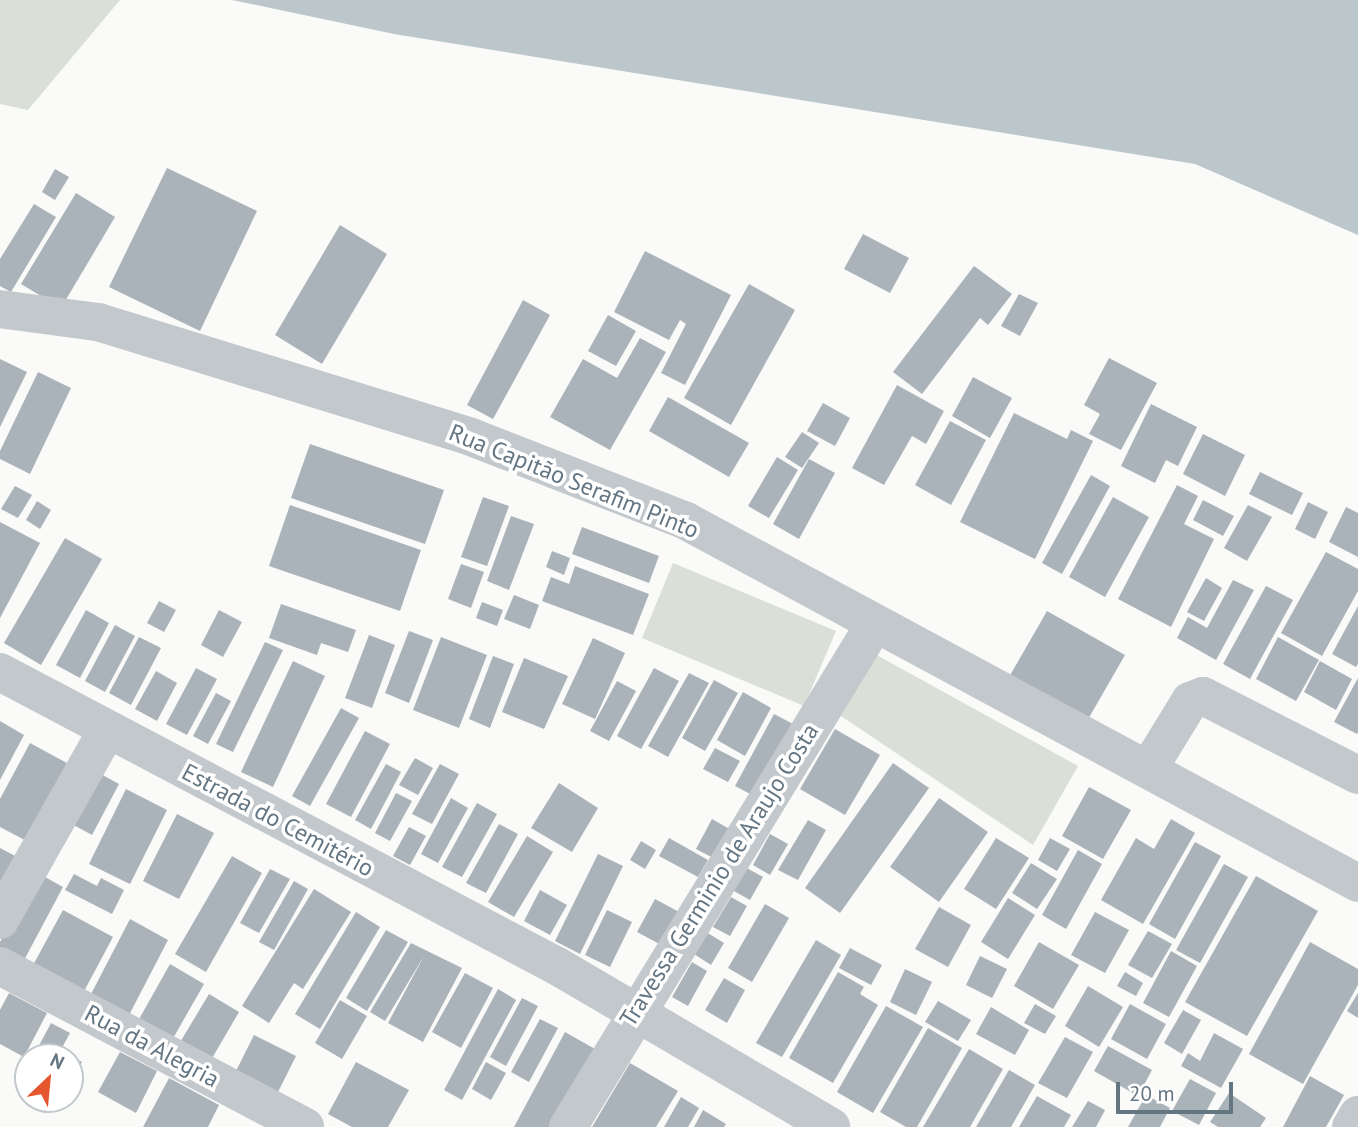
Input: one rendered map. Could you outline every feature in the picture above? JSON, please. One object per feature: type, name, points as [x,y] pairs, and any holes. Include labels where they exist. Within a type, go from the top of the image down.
[{"type":"street","name":"Rua Capitão Serafim Pinto","points":[[0,309],[98,322],[471,437],[686,521],[874,625],[1149,768],[1358,883]]},
{"type":"street","name":"Travessa Germinio de Araujo Costa","points":[[568,1127],[634,1012],[874,625]]},
{"type":"street","name":"Estrada do Cemitério","points":[[0,672],[557,966],[831,1127]]},
{"type":"street","points":[[1149,768],[1190,701],[1203,696],[1358,775]]},
{"type":"street","points":[[0,920],[107,730]]},
{"type":"street","name":"Rua da Alegria","points":[[0,966],[305,1127]]},
{"type":"street","points":[[1351,1127],[1358,1115]]},
{"type":"shaded area","points":[[0,0],[120,0],[28,110],[0,104]]},
{"type":"shaded area","points":[[232,0],[1358,0],[1358,235],[1195,164],[394,34]]},
{"type":"shaded area","points":[[673,563],[836,631],[804,706],[642,638]]},
{"type":"shaded area","points":[[873,653],[1078,766],[1033,845],[838,714]]},
{"type":"building","points":[[167,168],[257,211],[200,331],[109,287]]},
{"type":"building","points":[[55,169],[69,177],[55,200],[42,192]]},
{"type":"building","points":[[76,193],[115,217],[61,308],[21,284]]},
{"type":"building","points":[[34,204],[56,217],[11,292],[0,286],[0,259]]},
{"type":"building","points":[[340,225],[387,254],[322,364],[275,335]]},
{"type":"building","points":[[863,234],[909,258],[890,293],[844,269]]},
{"type":"building","points":[[645,251],[731,295],[685,385],[661,373],[686,324],[680,320],[669,340],[614,312]]},
{"type":"building","points":[[974,266],[1012,294],[988,325],[980,318],[922,394],[893,372]]},
{"type":"building","points":[[749,284],[795,310],[731,425],[684,398]]},
{"type":"building","points":[[1019,294],[1038,303],[1020,336],[1001,326]]},
{"type":"building","points":[[523,300],[550,315],[493,419],[467,405]]},
{"type":"building","points":[[608,315],[636,331],[616,366],[588,351]]},
{"type":"building","points":[[640,338],[666,352],[610,450],[550,417],[583,359],[617,378]]},
{"type":"building","points":[[1109,358],[1157,383],[1121,450],[1089,434],[1100,414],[1084,405]]},
{"type":"building","points":[[0,359],[27,372],[0,427]]},
{"type":"building","points":[[38,372],[71,388],[30,474],[0,459],[0,451]]},
{"type":"building","points":[[973,377],[1012,398],[990,438],[952,416]]},
{"type":"building","points":[[897,385],[944,411],[926,444],[912,436],[884,485],[852,468]]},
{"type":"building","points":[[668,397],[749,443],[729,477],[649,431]]},
{"type":"building","points":[[823,403],[850,418],[835,446],[807,431]]},
{"type":"building","points":[[1151,404],[1197,427],[1178,466],[1166,460],[1155,483],[1121,466]]},
{"type":"building","points":[[1014,413],[1067,439],[1071,430],[1093,441],[1035,559],[960,522]]},
{"type":"building","points":[[950,421],[986,440],[951,505],[915,485]]},
{"type":"building","points":[[802,432],[819,443],[802,468],[785,457]]},
{"type":"building","points":[[1203,434],[1245,455],[1225,496],[1183,474]]},
{"type":"building","points":[[310,444],[444,490],[425,544],[291,498]]},
{"type":"building","points":[[777,457],[798,470],[769,518],[748,506]]},
{"type":"building","points":[[809,459],[835,473],[799,539],[773,524]]},
{"type":"building","points":[[1260,472],[1303,493],[1292,515],[1249,494]]},
{"type":"building","points":[[1091,475],[1110,486],[1062,574],[1042,563]]},
{"type":"building","points":[[1177,485],[1198,496],[1184,524],[1214,539],[1171,627],[1118,599]]},
{"type":"building","points":[[15,486],[32,495],[18,518],[1,509]]},
{"type":"building","points":[[483,497],[509,506],[487,566],[461,557]]},
{"type":"building","points":[[1113,497],[1149,517],[1105,597],[1069,577]]},
{"type":"building","points":[[1203,500],[1234,516],[1223,536],[1193,520]]},
{"type":"building","points":[[37,501],[51,510],[40,529],[26,520]]},
{"type":"building","points":[[1308,502],[1328,512],[1315,539],[1295,529]]},
{"type":"building","points":[[290,505],[421,550],[400,611],[269,566]]},
{"type":"building","points":[[1248,505],[1272,517],[1247,561],[1224,548]]},
{"type":"building","points":[[1346,507],[1358,513],[1358,557],[1329,542]]},
{"type":"building","points":[[511,516],[534,524],[509,590],[487,581]]},
{"type":"building","points":[[0,522],[40,543],[0,618]]},
{"type":"building","points":[[582,527],[659,556],[649,583],[572,554]]},
{"type":"building","points":[[65,538],[102,559],[41,665],[4,643]]},
{"type":"building","points":[[552,551],[570,558],[564,575],[546,567]]},
{"type":"building","points":[[1326,552],[1358,569],[1358,591],[1322,656],[1281,633]]},
{"type":"building","points":[[461,564],[484,572],[471,608],[448,599]]},
{"type":"building","points":[[575,566],[649,594],[633,635],[542,601],[551,577],[569,584]]},
{"type":"building","points":[[1206,578],[1222,588],[1204,621],[1187,612]]},
{"type":"building","points":[[1233,580],[1254,590],[1216,660],[1177,638],[1188,617],[1207,628]]},
{"type":"building","points":[[1266,586],[1293,600],[1250,679],[1223,664]]},
{"type":"building","points":[[514,595],[539,605],[530,629],[504,619]]},
{"type":"building","points":[[159,601],[176,610],[164,632],[147,623]]},
{"type":"building","points":[[482,602],[503,610],[497,626],[476,618]]},
{"type":"building","points":[[281,604],[356,630],[348,652],[321,643],[317,655],[269,638]]},
{"type":"building","points":[[1358,606],[1358,664],[1356,667],[1332,654]]},
{"type":"building","points":[[86,610],[109,623],[80,678],[56,665]]},
{"type":"building","points":[[219,610],[242,622],[223,657],[201,645]]},
{"type":"building","points":[[1047,611],[1125,655],[1083,728],[1005,684]]},
{"type":"building","points":[[115,625],[135,636],[105,692],[85,681]]},
{"type":"building","points":[[409,631],[433,640],[409,703],[385,693]]},
{"type":"building","points":[[369,635],[395,645],[372,708],[345,698]]},
{"type":"building","points":[[139,637],[161,648],[131,705],[109,693]]},
{"type":"building","points":[[441,637],[487,655],[459,728],[413,710]]},
{"type":"building","points":[[1278,637],[1319,660],[1296,701],[1256,679]]},
{"type":"building","points":[[593,638],[625,653],[595,719],[562,704]]},
{"type":"building","points":[[265,642],[283,650],[233,752],[216,744]]},
{"type":"building","points":[[493,656],[514,664],[490,728],[469,719]]},
{"type":"building","points":[[524,658],[568,676],[544,729],[502,712]]},
{"type":"building","points":[[293,661],[325,676],[273,787],[241,772]]},
{"type":"building","points":[[1320,661],[1352,679],[1336,710],[1304,692]]},
{"type":"building","points":[[196,668],[217,679],[187,735],[166,724]]},
{"type":"building","points":[[654,668],[679,681],[641,749],[617,736]]},
{"type":"building","points":[[156,671],[177,683],[157,721],[135,709]]},
{"type":"building","points":[[689,673],[709,683],[668,757],[648,746]]},
{"type":"building","points":[[1358,678],[1358,732],[1357,734],[1334,722]]},
{"type":"building","points":[[714,680],[738,693],[705,751],[682,738]]},
{"type":"building","points":[[617,681],[636,691],[609,741],[590,731]]},
{"type":"building","points":[[743,692],[771,708],[745,756],[717,740]]},
{"type":"building","points":[[216,693],[231,701],[208,744],[193,736]]},
{"type":"building","points":[[341,708],[359,718],[310,806],[292,796]]},
{"type":"building","points":[[774,714],[795,725],[756,797],[735,786]]},
{"type":"building","points":[[0,721],[24,735],[0,780]]},
{"type":"building","points":[[835,729],[880,755],[845,815],[800,789]]},
{"type":"building","points":[[365,731],[390,744],[351,817],[326,804]]},
{"type":"building","points":[[30,743],[78,769],[36,846],[0,827],[0,799]]},
{"type":"building","points":[[715,748],[740,761],[728,782],[703,769]]},
{"type":"building","points":[[415,758],[433,768],[418,795],[399,785]]},
{"type":"building","points":[[893,763],[929,788],[840,913],[805,888]]},
{"type":"building","points":[[386,764],[401,772],[371,829],[355,820]]},
{"type":"building","points":[[440,764],[459,774],[432,824],[412,814]]},
{"type":"building","points":[[97,772],[119,784],[92,835],[70,823]]},
{"type":"building","points":[[559,783],[598,808],[572,852],[531,828]]},
{"type":"building","points":[[1089,787],[1131,810],[1103,859],[1062,836]]},
{"type":"building","points":[[126,789],[167,810],[130,884],[89,864]]},
{"type":"building","points":[[396,793],[412,801],[390,841],[375,833]]},
{"type":"building","points":[[451,798],[468,808],[438,863],[421,854]]},
{"type":"building","points":[[939,798],[988,832],[939,902],[890,867]]},
{"type":"building","points":[[477,803],[497,814],[462,877],[442,867]]},
{"type":"building","points":[[177,814],[214,833],[179,899],[143,881]]},
{"type":"building","points":[[712,819],[733,831],[717,860],[696,849]]},
{"type":"building","points":[[1171,819],[1195,833],[1143,924],[1101,900],[1136,838],[1154,849]]},
{"type":"building","points":[[808,820],[826,830],[798,880],[778,870]]},
{"type":"building","points":[[499,824],[518,834],[486,893],[466,883]]},
{"type":"building","points":[[409,827],[426,836],[410,865],[393,856]]},
{"type":"building","points":[[770,834],[788,844],[770,875],[753,865]]},
{"type":"building","points":[[527,836],[553,852],[514,917],[488,902]]},
{"type":"building","points":[[669,838],[708,860],[698,877],[659,856]]},
{"type":"building","points":[[996,838],[1029,858],[996,909],[964,889]]},
{"type":"building","points":[[1050,838],[1070,849],[1057,871],[1038,860]]},
{"type":"building","points":[[641,841],[656,850],[645,869],[630,860]]},
{"type":"building","points":[[1195,842],[1221,856],[1175,939],[1149,924]]},
{"type":"building","points":[[0,848],[21,859],[8,884],[0,880]]},
{"type":"building","points":[[1078,850],[1102,864],[1066,929],[1042,915]]},
{"type":"building","points":[[598,854],[623,866],[580,954],[555,941]]},
{"type":"building","points":[[232,856],[262,873],[206,972],[175,954]]},
{"type":"building","points":[[1031,863],[1057,879],[1037,909],[1012,893]]},
{"type":"building","points":[[1224,864],[1248,877],[1200,963],[1176,950]]},
{"type":"building","points":[[745,867],[763,877],[750,900],[732,890]]},
{"type":"building","points":[[270,869],[290,879],[259,933],[240,923]]},
{"type":"building","points":[[38,873],[63,887],[22,964],[0,952],[0,942]]},
{"type":"building","points":[[74,874],[97,886],[101,878],[124,890],[112,914],[65,890]]},
{"type":"building","points":[[1256,876],[1318,911],[1247,1036],[1185,1002]]},
{"type":"building","points":[[294,881],[308,889],[274,950],[259,942]]},
{"type":"building","points":[[314,889],[351,912],[303,989],[294,983],[269,1023],[242,1006]]},
{"type":"building","points":[[540,890],[567,905],[550,935],[524,921]]},
{"type":"building","points":[[731,897],[747,906],[730,936],[713,927]]},
{"type":"building","points":[[1008,898],[1035,915],[1008,959],[981,942]]},
{"type":"building","points":[[655,899],[681,913],[663,946],[637,932]]},
{"type":"building","points":[[765,904],[789,918],[752,982],[728,968]]},
{"type":"building","points":[[939,907],[971,925],[948,967],[915,949]]},
{"type":"building","points":[[63,910],[113,937],[82,995],[32,967]]},
{"type":"building","points":[[607,910],[632,922],[610,967],[585,955]]},
{"type":"building","points":[[356,912],[380,927],[320,1029],[295,1014]]},
{"type":"building","points":[[1095,912],[1129,930],[1105,973],[1071,955]]},
{"type":"building","points":[[130,919],[168,940],[128,1017],[89,998]]},
{"type":"building","points":[[386,930],[408,942],[367,1011],[346,998]]},
{"type":"building","points":[[1148,931],[1172,944],[1152,978],[1128,965]]},
{"type":"building","points":[[706,932],[724,943],[711,965],[694,954]]},
{"type":"building","points":[[816,940],[841,955],[782,1057],[756,1043]]},
{"type":"building","points":[[1039,942],[1079,965],[1053,1009],[1014,986]]},
{"type":"building","points":[[1310,942],[1358,969],[1358,985],[1303,1084],[1249,1054]]},
{"type":"building","points":[[411,943],[462,968],[423,1042],[388,1023],[424,956],[385,1021],[370,1012]]},
{"type":"building","points":[[850,948],[882,965],[871,985],[839,968]]},
{"type":"building","points":[[1171,951],[1197,966],[1169,1017],[1143,1003]]},
{"type":"building","points":[[980,956],[1007,969],[992,998],[966,985]]},
{"type":"building","points":[[692,962],[707,971],[688,1006],[672,997]]},
{"type":"building","points":[[170,964],[204,984],[167,1049],[133,1030]]},
{"type":"building","points":[[905,969],[932,982],[916,1015],[890,1002]]},
{"type":"building","points":[[838,972],[864,987],[860,994],[878,1005],[833,1083],[789,1058]]},
{"type":"building","points":[[1125,972],[1143,983],[1136,996],[1117,986]]},
{"type":"building","points":[[465,973],[493,988],[461,1048],[432,1032]]},
{"type":"building","points":[[724,978],[745,990],[727,1023],[705,1010]]},
{"type":"building","points":[[1088,986],[1123,1007],[1099,1047],[1065,1026]]},
{"type":"building","points":[[498,989],[516,1000],[462,1100],[444,1090]]},
{"type":"building","points":[[9,993],[47,1013],[31,1043],[14,1043],[14,1052],[0,1044],[0,1010]]},
{"type":"building","points":[[1358,993],[1358,1018],[1347,1011]]},
{"type":"building","points":[[209,994],[239,1012],[204,1072],[173,1054]]},
{"type":"building","points":[[522,998],[538,1006],[506,1066],[490,1057]]},
{"type":"building","points":[[340,1000],[367,1016],[342,1059],[315,1043]]},
{"type":"building","points":[[938,1001],[971,1020],[958,1041],[925,1022]]},
{"type":"building","points":[[1035,1004],[1056,1016],[1045,1034],[1024,1023]]},
{"type":"building","points":[[1130,1004],[1166,1024],[1147,1059],[1111,1039]]},
{"type":"building","points":[[886,1006],[923,1027],[873,1113],[837,1092]]},
{"type":"building","points":[[991,1007],[1029,1030],[1015,1055],[976,1034]]},
{"type":"building","points":[[1183,1010],[1201,1020],[1182,1054],[1164,1043]]},
{"type":"building","points":[[540,1019],[558,1028],[529,1082],[511,1072]]},
{"type":"building","points":[[51,1023],[70,1033],[65,1043],[40,1043]]},
{"type":"building","points":[[928,1028],[962,1048],[917,1127],[906,1127],[880,1112]]},
{"type":"building","points":[[565,1032],[595,1049],[553,1127],[514,1127]]},
{"type":"building","points":[[1214,1033],[1243,1049],[1221,1088],[1181,1066],[1188,1053],[1200,1061]]},
{"type":"building","points":[[254,1035],[296,1056],[272,1104],[230,1083]]},
{"type":"building","points":[[1065,1037],[1093,1052],[1067,1098],[1038,1083]]},
{"type":"building","points":[[1108,1046],[1152,1070],[1138,1096],[1094,1071]]},
{"type":"building","points":[[969,1049],[1003,1069],[970,1127],[923,1127]]},
{"type":"building","points":[[120,1052],[157,1071],[136,1113],[98,1092]]},
{"type":"building","points":[[356,1062],[409,1090],[388,1127],[352,1127],[328,1114]]},
{"type":"building","points":[[486,1062],[506,1073],[491,1100],[472,1089]]},
{"type":"building","points":[[630,1063],[678,1091],[656,1127],[592,1127]]},
{"type":"building","points":[[1009,1070],[1035,1085],[1011,1127],[976,1127]]},
{"type":"building","points":[[1310,1076],[1344,1095],[1326,1127],[1283,1127]]},
{"type":"building","points":[[169,1078],[219,1105],[208,1127],[143,1127]]},
{"type":"building","points":[[1190,1079],[1216,1093],[1199,1125],[1172,1111]]},
{"type":"building","points":[[1229,1093],[1266,1118],[1260,1127],[1218,1127],[1210,1122]]},
{"type":"building","points":[[1146,1095],[1170,1108],[1160,1127],[1128,1127]]},
{"type":"building","points":[[1037,1096],[1071,1115],[1064,1127],[1019,1127]]},
{"type":"building","points":[[681,1097],[699,1108],[688,1127],[664,1127]]},
{"type":"building","points":[[1088,1101],[1105,1110],[1096,1127],[1072,1127]]},
{"type":"building","points":[[703,1110],[726,1124],[724,1127],[694,1127]]}]
